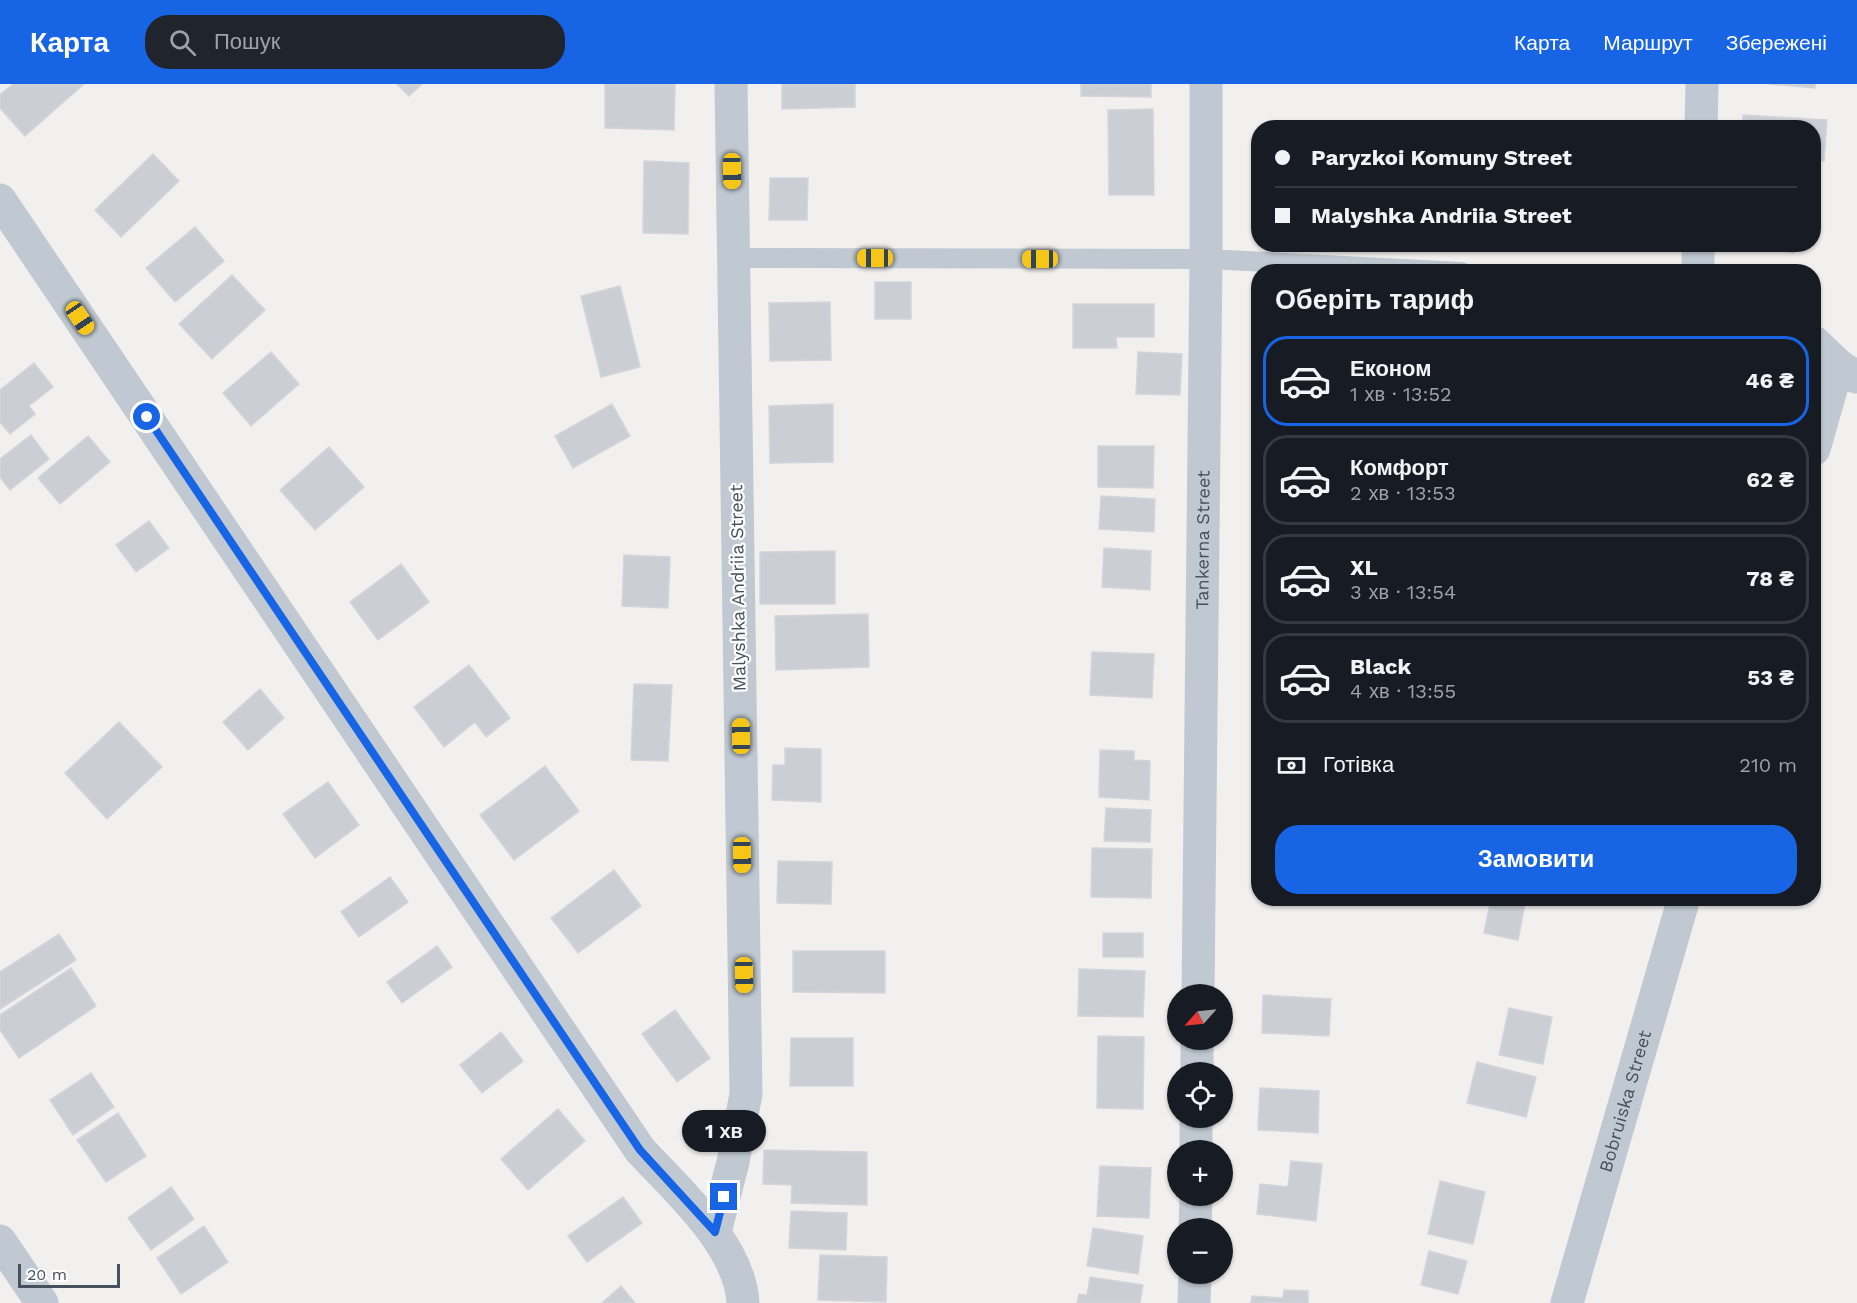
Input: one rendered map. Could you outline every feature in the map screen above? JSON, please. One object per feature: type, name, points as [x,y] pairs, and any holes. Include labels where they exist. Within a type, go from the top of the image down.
[{"type":"street","name":"Malyshka Andriia Street","points":[[715,1232],[733,1162],[746,1094],[731,84]]},
{"type":"street","name":"Tankerna Street","points":[[1198,984],[1206,84]]},
{"type":"street","points":[[1701,120],[1702,84]]},
{"type":"street","points":[[0,200],[640,1150],[715,1232],[732,1263],[743,1303]]},
{"type":"street","points":[[1821,348],[1847,371],[1821,432]]},
{"type":"street","name":"Bobruiska Street","points":[[1567,1303],[1682,906]]},
{"type":"street","points":[[0,1240],[42,1303]]},
{"type":"street","points":[[1194,1303],[1195,1284]]},
{"type":"lane","points":[[733,258],[1206,259],[1304,264]]},
{"type":"building","points":[[13,84],[84,84],[25,136],[0,108],[0,95]]},
{"type":"building","points":[[397,84],[422,84],[409,96]]},
{"type":"building","points":[[605,84],[675,84],[674,130],[605,128]]},
{"type":"building","points":[[782,84],[855,84],[855,107],[782,109]]},
{"type":"building","points":[[1081,84],[1151,84],[1151,97],[1081,96]]},
{"type":"building","points":[[1769,84],[1815,84],[1815,88]]},
{"type":"building","points":[[1153,109],[1154,195],[1109,195],[1108,110]]},
{"type":"building","points":[[1743,115],[1827,120],[1824,161],[1821,161],[1821,120],[1743,120]]},
{"type":"building","points":[[153,154],[179,181],[121,237],[95,210]]},
{"type":"building","points":[[644,161],[689,163],[688,234],[643,233]]},
{"type":"building","points":[[770,178],[808,178],[807,220],[769,220]]},
{"type":"building","points":[[195,227],[224,261],[175,302],[146,268]]},
{"type":"building","points":[[232,275],[265,310],[212,359],[179,324]]},
{"type":"building","points":[[875,282],[911,282],[911,319],[875,319]]},
{"type":"building","points":[[620,286],[640,367],[601,377],[581,296]]},
{"type":"building","points":[[830,302],[831,360],[770,361],[769,303]]},
{"type":"building","points":[[1073,304],[1154,304],[1154,337],[1116,337],[1117,348],[1073,348]]},
{"type":"building","points":[[271,352],[299,384],[251,426],[223,393]]},
{"type":"building","points":[[1138,352],[1182,354],[1180,395],[1136,394]]},
{"type":"building","points":[[34,363],[53,387],[29,406],[35,414],[10,434],[0,422],[0,390]]},
{"type":"building","points":[[612,404],[630,436],[573,468],[555,436]]},
{"type":"building","points":[[833,404],[833,462],[770,463],[769,406]]},
{"type":"building","points":[[31,435],[49,459],[10,490],[0,477],[0,459]]},
{"type":"building","points":[[88,436],[110,462],[60,504],[38,478]]},
{"type":"building","points":[[1098,446],[1154,446],[1153,488],[1098,487]]},
{"type":"building","points":[[329,447],[364,487],[315,530],[280,490]]},
{"type":"building","points":[[1101,496],[1155,499],[1154,532],[1099,529]]},
{"type":"building","points":[[149,521],[169,548],[136,572],[116,545]]},
{"type":"building","points":[[1104,548],[1151,551],[1150,590],[1102,587]]},
{"type":"building","points":[[835,551],[835,604],[760,604],[760,552]]},
{"type":"building","points":[[624,555],[670,557],[668,608],[622,606]]},
{"type":"building","points":[[401,564],[429,602],[378,640],[350,602]]},
{"type":"building","points":[[868,614],[869,667],[776,670],[775,616]]},
{"type":"building","points":[[1092,652],[1154,654],[1152,698],[1090,695]]},
{"type":"building","points":[[469,665],[510,718],[486,737],[475,722],[444,747],[414,707]]},
{"type":"building","points":[[634,684],[672,685],[668,761],[631,760]]},
{"type":"building","points":[[260,689],[284,718],[248,750],[223,722]]},
{"type":"building","points":[[119,722],[162,767],[107,819],[65,773]]},
{"type":"building","points":[[785,748],[821,749],[821,802],[772,800],[773,765],[785,765]]},
{"type":"building","points":[[1100,750],[1134,751],[1134,760],[1150,761],[1149,800],[1099,797]]},
{"type":"building","points":[[545,766],[579,811],[514,860],[480,815]]},
{"type":"building","points":[[328,782],[359,825],[315,858],[283,814]]},
{"type":"building","points":[[1106,808],[1151,810],[1150,842],[1104,841]]},
{"type":"building","points":[[1092,848],[1152,849],[1151,898],[1091,897]]},
{"type":"building","points":[[778,861],[832,862],[831,904],[777,903]]},
{"type":"building","points":[[614,870],[641,906],[578,953],[551,918]]},
{"type":"building","points":[[390,877],[408,902],[359,937],[341,912]]},
{"type":"building","points":[[1489,906],[1525,906],[1518,940],[1484,933]]},
{"type":"building","points":[[1103,933],[1143,933],[1143,957],[1103,957]]},
{"type":"building","points":[[59,934],[76,960],[0,1009],[0,972]]},
{"type":"building","points":[[437,946],[452,967],[402,1003],[387,982]]},
{"type":"building","points":[[793,951],[885,951],[885,993],[793,992]]},
{"type":"building","points":[[71,968],[96,1006],[19,1058],[0,1030],[0,1015]]},
{"type":"building","points":[[1079,969],[1145,971],[1143,1017],[1078,1016]]},
{"type":"building","points":[[1263,995],[1331,999],[1329,1036],[1262,1033]]},
{"type":"building","points":[[1509,1008],[1552,1017],[1543,1064],[1499,1055]]},
{"type":"building","points":[[675,1010],[710,1058],[677,1082],[642,1034]]},
{"type":"building","points":[[501,1032],[523,1061],[482,1093],[460,1065]]},
{"type":"building","points":[[1098,1036],[1144,1037],[1143,1109],[1097,1108]]},
{"type":"building","points":[[791,1038],[853,1038],[853,1086],[790,1086]]},
{"type":"building","points":[[1477,1062],[1536,1077],[1526,1117],[1467,1103]]},
{"type":"building","points":[[91,1073],[114,1107],[73,1135],[50,1100]]},
{"type":"building","points":[[1260,1088],[1319,1091],[1318,1133],[1258,1130]]},
{"type":"building","points":[[558,1109],[585,1141],[528,1190],[501,1159]]},
{"type":"building","points":[[118,1113],[146,1156],[106,1182],[77,1140]]},
{"type":"building","points":[[764,1150],[867,1152],[867,1205],[791,1203],[792,1185],[763,1184]]},
{"type":"building","points":[[1291,1161],[1322,1164],[1316,1221],[1257,1214],[1260,1184],[1288,1187]]},
{"type":"building","points":[[1100,1166],[1151,1168],[1149,1218],[1097,1216]]},
{"type":"building","points":[[1440,1181],[1485,1192],[1473,1244],[1428,1234]]},
{"type":"building","points":[[171,1187],[194,1219],[151,1250],[128,1218]]},
{"type":"building","points":[[623,1197],[642,1223],[587,1262],[568,1236]]},
{"type":"building","points":[[791,1211],[847,1213],[846,1250],[789,1248]]},
{"type":"building","points":[[204,1226],[228,1262],[181,1294],[157,1258]]},
{"type":"building","points":[[1093,1228],[1143,1236],[1138,1274],[1087,1266]]},
{"type":"building","points":[[1429,1251],[1467,1261],[1458,1294],[1421,1285]]},
{"type":"building","points":[[820,1255],[887,1257],[886,1302],[818,1300]]},
{"type":"building","points":[[1090,1277],[1143,1285],[1140,1303],[1077,1303],[1079,1294],[1087,1295]]},
{"type":"building","points":[[621,1286],[635,1303],[602,1303]]},
{"type":"building","points":[[1284,1290],[1308,1291],[1308,1303],[1251,1303],[1252,1296],[1283,1298]]},
{"type":"route","points":[[147,417],[640,1150],[715,1232],[724,1197]]}]
